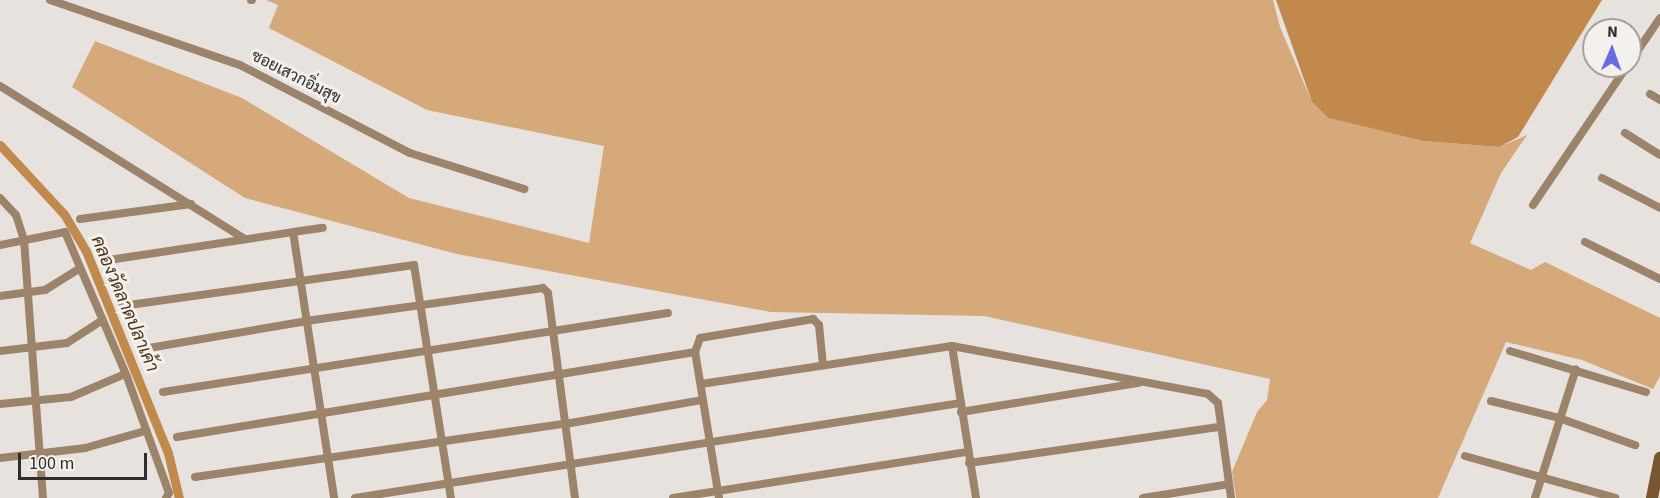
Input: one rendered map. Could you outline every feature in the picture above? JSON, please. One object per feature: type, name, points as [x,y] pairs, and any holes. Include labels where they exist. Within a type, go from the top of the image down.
[{"type":"street","name":"ซอยเสวกอิ่มสุข","points":[[50,0],[240,65],[410,153],[524,189]]},
{"type":"street","points":[[1642,44],[1660,18]]},
{"type":"street","points":[[1533,205],[1619,78]]},
{"type":"street","points":[[0,86],[245,238]]},
{"type":"street","points":[[1650,94],[1660,100]]},
{"type":"street","points":[[1625,133],[1660,155]]},
{"type":"street","points":[[1602,178],[1660,208]]},
{"type":"street","points":[[0,198],[16,215],[24,240],[26,293],[37,402],[43,498]]},
{"type":"street","points":[[80,219],[191,204]]},
{"type":"street","points":[[102,261],[323,228]]},
{"type":"street","points":[[0,245],[64,230],[78,269],[92,290],[101,321],[125,374],[168,493],[166,498]]},
{"type":"street","points":[[293,232],[334,498]]},
{"type":"street","points":[[1585,243],[1660,279]]},
{"type":"street","points":[[122,306],[414,265],[451,498]]},
{"type":"street","points":[[0,296],[45,290],[78,269]]},
{"type":"street","points":[[142,349],[306,321],[543,288],[548,293],[575,498]]},
{"type":"street","points":[[163,392],[429,349],[553,333],[668,313]]},
{"type":"street","points":[[718,495],[695,352],[705,335],[813,319],[819,325],[823,364]]},
{"type":"street","points":[[0,351],[31,345],[67,343],[101,321]]},
{"type":"street","points":[[952,346],[976,498]]},
{"type":"street","points":[[700,384],[952,346],[1215,397],[1231,498]]},
{"type":"street","points":[[1510,351],[1647,392]]},
{"type":"street","points":[[177,437],[695,352]]},
{"type":"street","points":[[1535,498],[1576,369]]},
{"type":"street","points":[[0,404],[71,397],[125,374]]},
{"type":"street","points":[[355,498],[710,443],[1145,382]]},
{"type":"street","points":[[195,477],[566,424],[703,400]]},
{"type":"street","points":[[1491,401],[1560,418],[1635,445]]},
{"type":"street","points":[[969,463],[1218,427]]},
{"type":"street","points":[[0,458],[85,448],[145,431]]},
{"type":"street","points":[[673,498],[718,495],[967,452]]},
{"type":"street","points":[[1465,456],[1616,498]]},
{"type":"street","points":[[1656,489],[1660,458]]},
{"type":"street","points":[[1143,498],[1229,484]]},
{"type":"shaded area","points":[[266,0],[1273,0],[1280,27],[1312,102],[1328,118],[1423,141],[1499,147],[1527,135],[1501,173],[1470,243],[1531,270],[1545,262],[1660,318],[1660,376],[1653,389],[1582,360],[1506,342],[1438,498],[1236,498],[1232,472],[1257,412],[1267,400],[1270,379],[984,316],[771,312],[457,254],[245,198],[72,87],[95,41],[242,98],[409,198],[589,243],[604,146],[427,110],[269,28],[278,5]]},
{"type":"shaded area","points":[[1276,0],[1602,0],[1591,18],[1582,18],[1582,33],[1518,137],[1499,147],[1423,141],[1328,118],[1312,102]]},
{"type":"waterway","name":"คลองวัดลาดปลาเค้า","points":[[0,145],[64,214],[86,251],[168,453],[179,498]]}]
